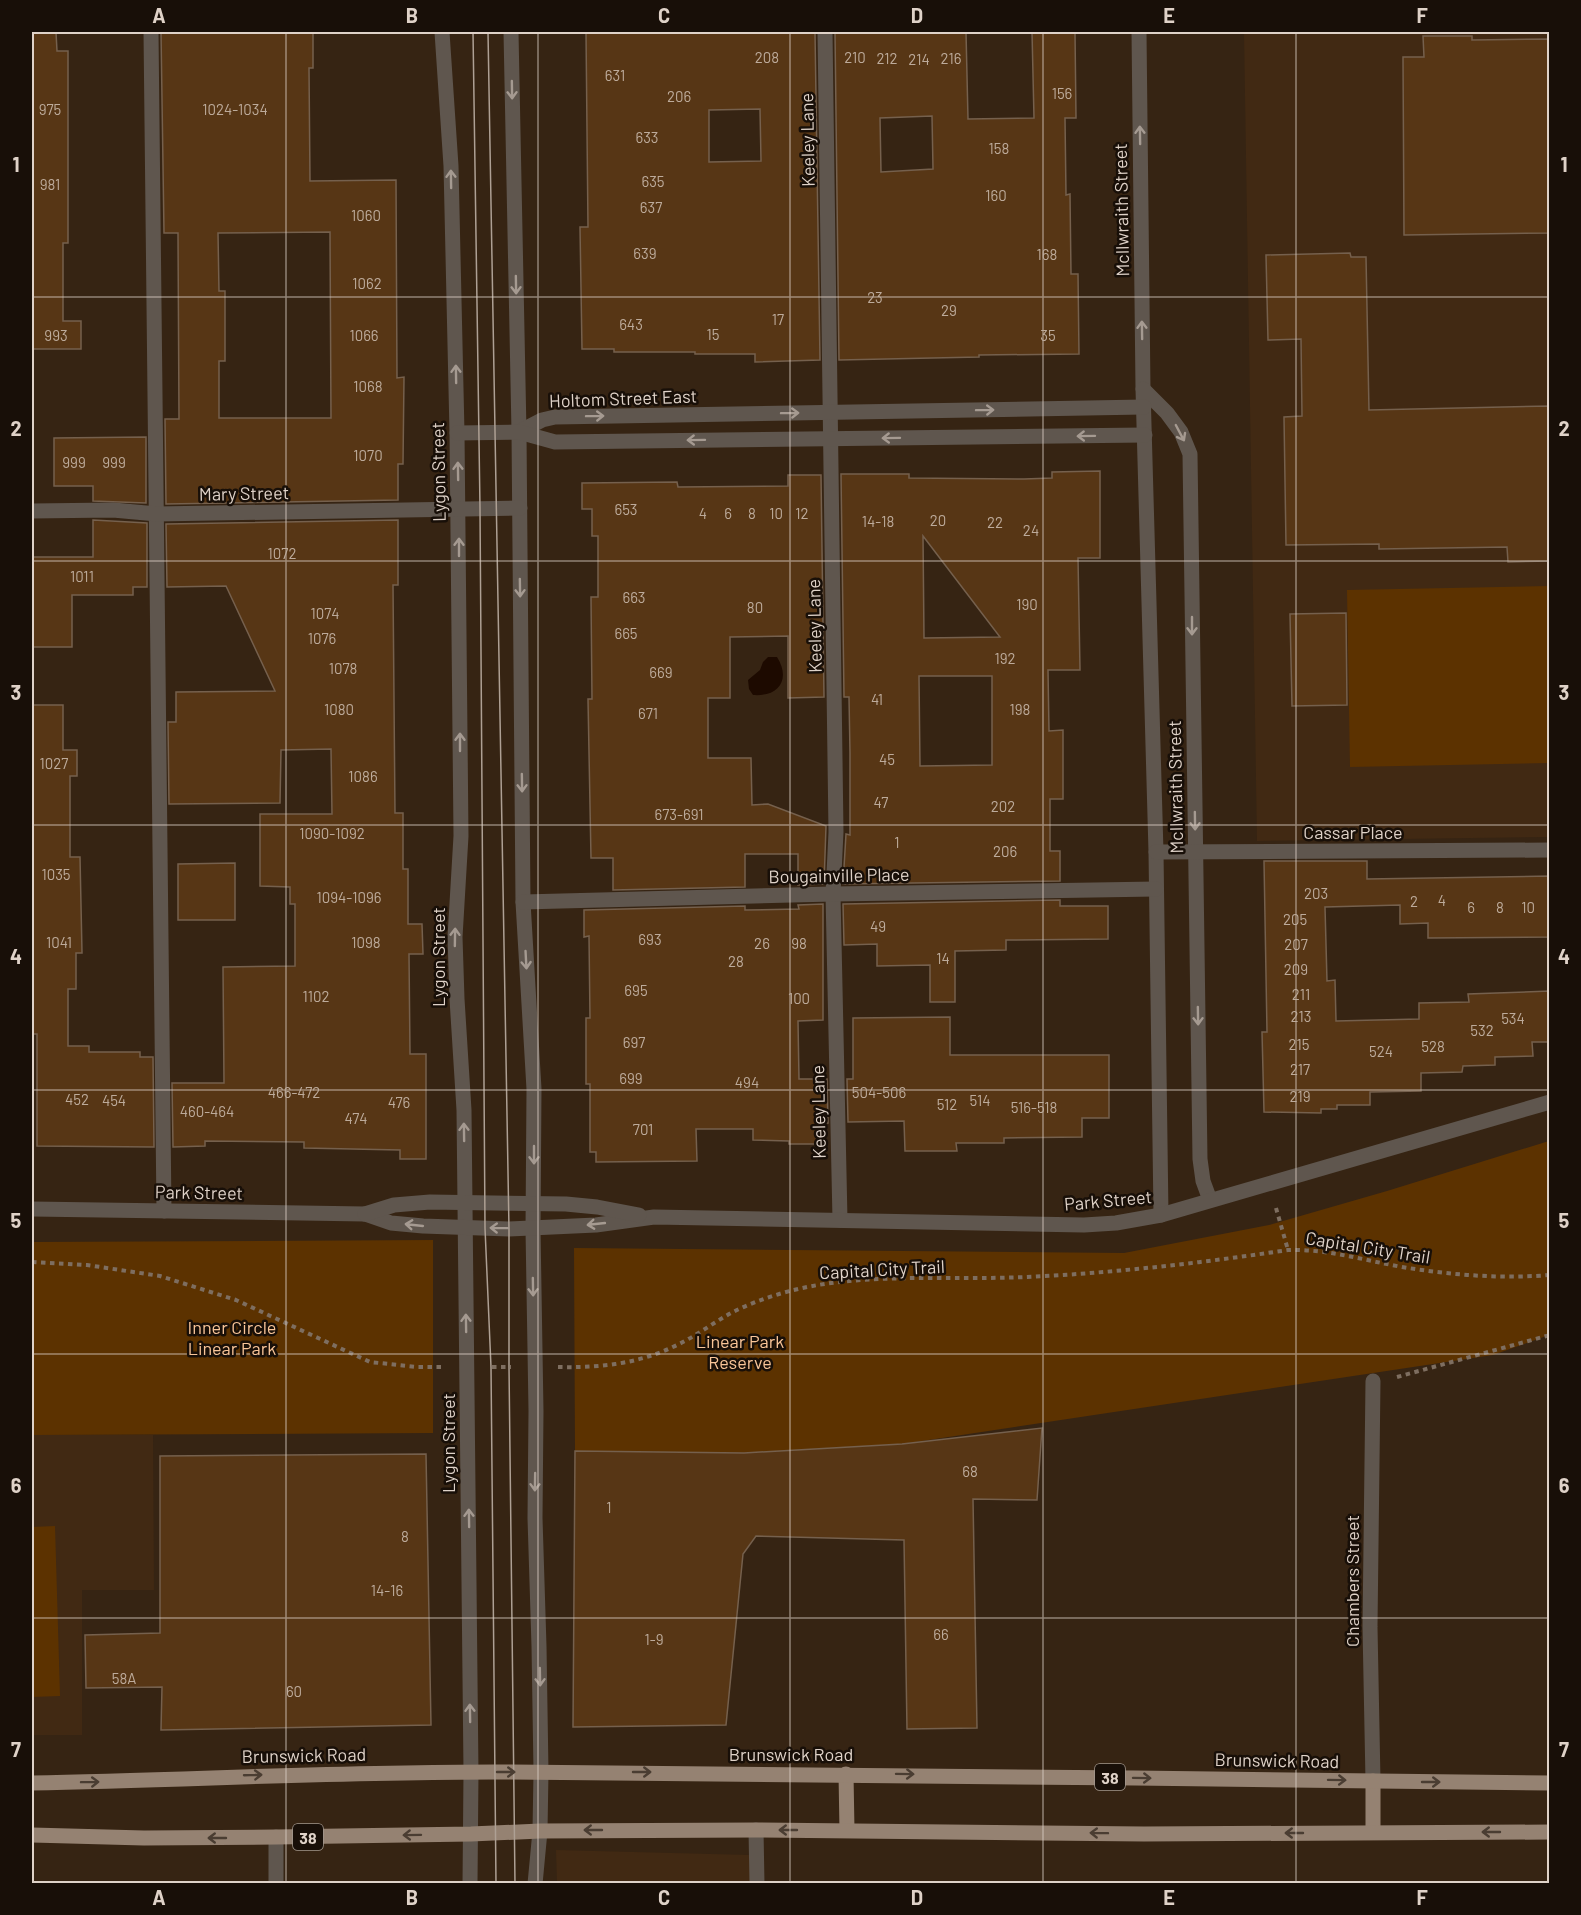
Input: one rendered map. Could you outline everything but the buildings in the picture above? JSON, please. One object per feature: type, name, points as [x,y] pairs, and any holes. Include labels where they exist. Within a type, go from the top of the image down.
[{"type":"main road","name":"Brunswick Road","points":[[32,1783],[277,1774],[471,1772],[846,1773],[1550,1783]]},
{"type":"main road","points":[[846,1773],[847,1830]]},
{"type":"main road","points":[[1373,1781],[1373,1832]]},
{"type":"main road","name":"38","points":[[32,1835],[144,1838],[540,1831],[756,1830],[1144,1834],[1550,1832]]},
{"type":"street","points":[[151,32],[164,1211]]},
{"type":"street","name":"Lygon Street","points":[[442,32],[451,166],[457,433],[461,836],[455,937],[464,1110],[471,1884]]},
{"type":"street","points":[[511,32],[519,432],[523,902],[534,1089],[534,1518],[540,1646],[541,1772],[540,1831],[535,1884]]},
{"type":"street","name":"Keeley Lane","points":[[825,32],[836,832],[833,894],[840,1220]]},
{"type":"street","name":"McIlwraith Street","points":[[1138,32],[1144,435],[1156,852],[1161,1215]]},
{"type":"street","name":"McIlwraith Street","points":[[1143,389],[1167,413],[1181,432],[1190,454],[1200,1159],[1203,1181],[1210,1200]]},
{"type":"street","name":"Holtom Street East","points":[[519,432],[542,420],[555,417],[1144,407]]},
{"type":"street","points":[[457,433],[519,432],[555,442],[1144,435]]},
{"type":"street","name":"Mary Street","points":[[32,510],[113,510],[157,514],[520,508]]},
{"type":"street","name":"Cassar Place","points":[[1156,852],[1550,850]]},
{"type":"street","name":"Bougainville Place","points":[[523,902],[1156,889]]},
{"type":"street","name":"Park Street","points":[[366,1214],[391,1223],[465,1228],[533,1229],[596,1225],[654,1217],[1084,1225],[1116,1222],[1161,1215],[1550,1102]]},
{"type":"street","name":"Park Street","points":[[32,1209],[366,1214],[394,1205],[465,1202],[597,1207],[654,1217]]},
{"type":"street","name":"Chambers Street","points":[[1373,1382],[1370,1627],[1373,1781]]},
{"type":"street","points":[[756,1830],[757,1884]]},
{"type":"street","points":[[276,1837],[276,1884]]},
{"type":"path","points":[[1269,1183],[1288,1250]]},
{"type":"path","name":"Capital City Trail","points":[[32,1262],[87,1265],[160,1276],[236,1300],[370,1362],[417,1367],[616,1365],[642,1359],[677,1346],[735,1311],[779,1294],[818,1285],[873,1280],[1026,1277],[1158,1268],[1288,1250],[1330,1251],[1401,1267],[1486,1277],[1550,1275]]},
{"type":"path","points":[[1373,1382],[1550,1335]]},
{"type":"shaded area","points":[[1244,32],[1549,32],[1549,837],[1257,841]]},
{"type":"shaded area","points":[[768,657],[777,657],[781,665],[783,672],[780,685],[770,693],[753,695],[749,689],[748,680],[760,670]]},
{"type":"shaded area","points":[[32,1435],[153,1435],[154,1590],[82,1590],[82,1735],[32,1735]]},
{"type":"shaded area","points":[[556,1850],[750,1855],[750,1883],[557,1883]]},
{"type":"green space","points":[[1549,586],[1549,763],[1350,767],[1347,590]]},
{"type":"green space","name":"Linear Park Reserve","points":[[1549,1141],[1549,1335],[1493,1355],[902,1444],[744,1453],[575,1451],[574,1248],[1124,1253],[1269,1225]]},
{"type":"green space","name":"Inner Circle Linear Park","points":[[433,1240],[433,1433],[32,1435],[32,1242]]},
{"type":"green space","points":[[55,1526],[60,1696],[32,1697],[32,1527]]},
{"type":"tram line","points":[[473,32],[480,508],[485,1228],[491,1367],[496,1884]]},
{"type":"tram line","points":[[488,32],[509,1229],[515,1884]]}]
